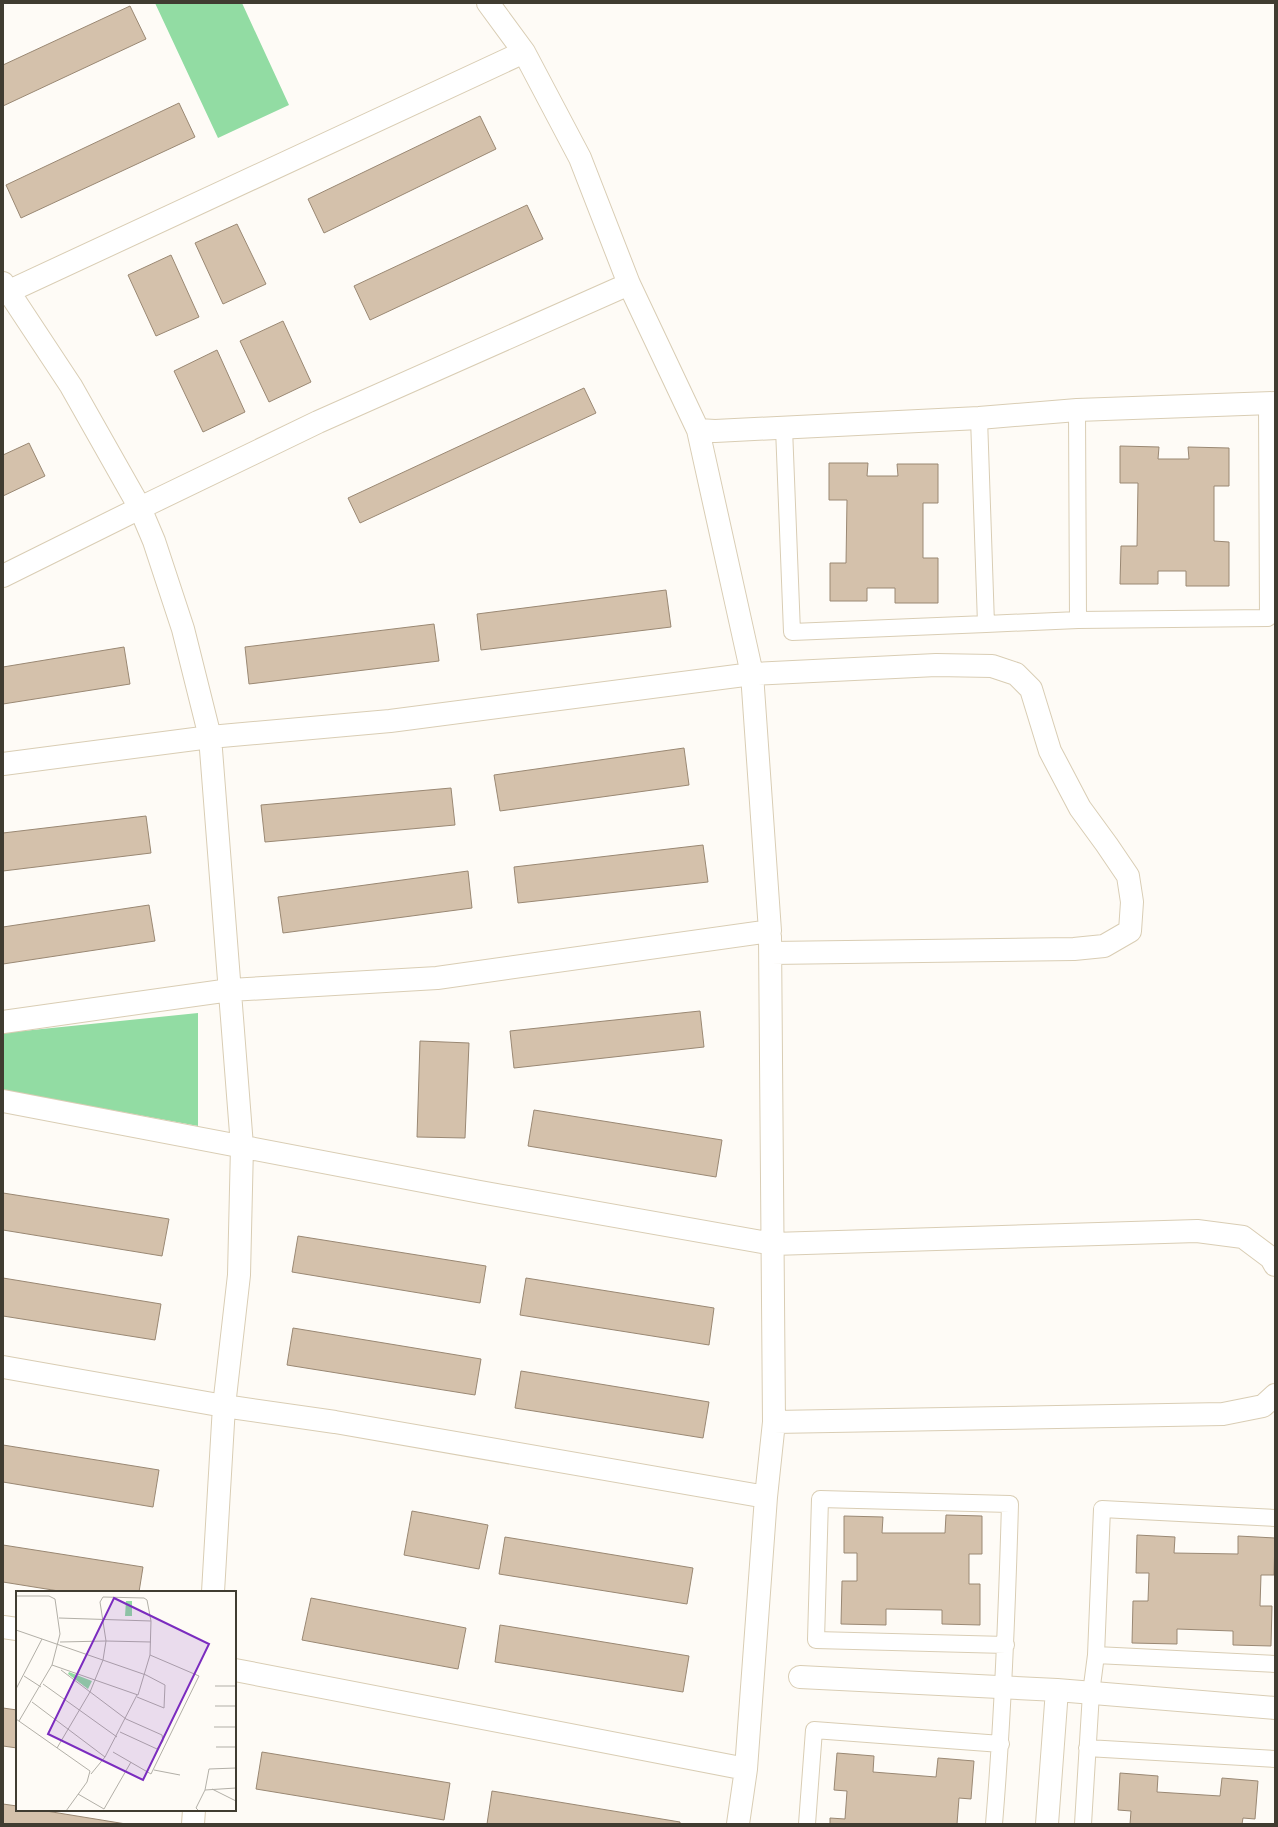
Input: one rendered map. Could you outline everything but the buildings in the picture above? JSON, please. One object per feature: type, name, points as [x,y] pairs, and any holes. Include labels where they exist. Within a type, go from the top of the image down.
[{"type":"street","points":[[488,3],[524,52],[580,158],[629,284],[698,430],[752,674],[771,953],[774,1422],[766,1497],[746,1769],[738,1824]]},
{"type":"street","points":[[213,1591],[224,1406],[239,1276],[242,1146],[210,737],[183,629],[154,541],[140,508],[71,386],[5,289],[524,52]]},
{"type":"street","points":[[3,576],[318,422],[629,284]]},
{"type":"street","points":[[698,430],[716,431],[979,418],[1077,410],[1271,403]]},
{"type":"street","points":[[3,764],[210,737],[390,721],[752,674],[936,665],[992,666],[1016,674],[1031,689],[1050,751],[1080,808],[1128,876],[1132,902],[1130,931],[1104,946],[1074,949],[771,953]]},
{"type":"street","points":[[3,1022],[230,990],[437,978],[770,931]]},
{"type":"street","points":[[3,1101],[480,1192],[773,1244],[1197,1231],[1244,1237],[1271,1258],[1275,1265]]},
{"type":"street","points":[[3,1367],[224,1406],[336,1422],[766,1497]]},
{"type":"street","points":[[774,1422],[1223,1414],[1264,1406],[1275,1394]]},
{"type":"street","points":[[3,1626],[16,1629]]},
{"type":"street","points":[[236,1670],[452,1710],[746,1769]]},
{"type":"street","points":[[800,1677],[1057,1690],[1275,1708]]},
{"type":"street","points":[[1047,1824],[1057,1690]]},
{"type":"street","points":[[193,1824],[194,1811]]},
{"type":"lane","points":[[784,428],[792,632],[1078,620],[1268,618],[1271,403]]},
{"type":"lane","points":[[1077,410],[1078,620]]},
{"type":"lane","points":[[979,418],[986,624]]},
{"type":"lane","points":[[994,1824],[1004,1687],[1006,1645],[1010,1504],[820,1499],[816,1640],[1006,1645]]},
{"type":"lane","points":[[1083,1824],[1091,1693],[1096,1656],[1102,1510],[1275,1518]]},
{"type":"lane","points":[[1096,1656],[1275,1664]]},
{"type":"lane","points":[[807,1824],[814,1730],[1001,1744]]},
{"type":"lane","points":[[1088,1748],[1275,1759]]},
{"type":"green space","points":[[155,3],[242,3],[289,105],[218,138]]},
{"type":"green space","points":[[198,1013],[198,1126],[3,1090],[3,1033]]}]
